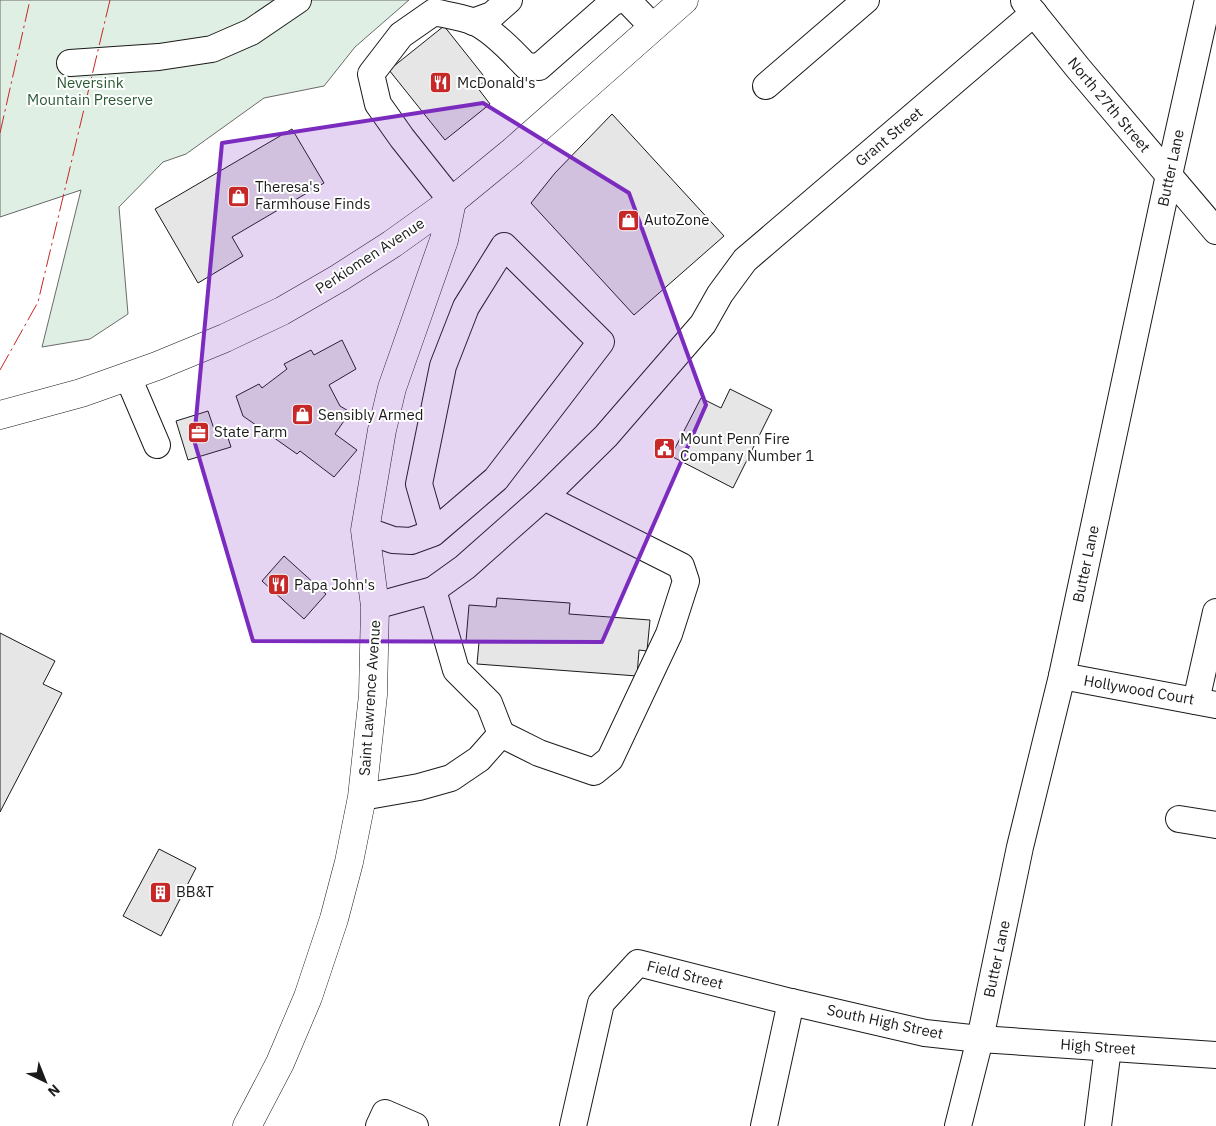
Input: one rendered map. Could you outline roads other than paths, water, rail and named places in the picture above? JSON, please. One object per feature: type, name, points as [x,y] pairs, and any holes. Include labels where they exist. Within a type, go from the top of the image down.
[{"type":"main road","name":"Perkiomen Avenue","points":[[0,415],[81,393],[157,366],[226,338],[282,311],[339,278],[392,244],[452,201],[684,0]]},
{"type":"main road","name":"Saint Lawrence Avenue","points":[[247,1126],[280,1063],[308,997],[334,919],[349,862],[362,797],[373,695],[376,606],[365,530],[382,430],[392,388],[444,240],[452,201]]},
{"type":"street","points":[[70,63],[159,57],[212,49],[251,32],[298,0]]},
{"type":"street","points":[[473,22],[492,15],[509,0]]},
{"type":"street","points":[[452,201],[402,138],[378,104],[371,74],[402,35],[434,12],[473,22],[497,38],[526,66],[539,67],[613,2],[620,0]]},
{"type":"street","points":[[627,0],[653,27]]},
{"type":"street","points":[[766,86],[866,0]]},
{"type":"street","name":"Butter Lane","points":[[958,1126],[980,1039],[1020,847],[1062,676],[1208,0]]},
{"type":"street","name":"North 27th Street","points":[[1029,7],[1216,231]]},
{"type":"street","name":"Grant Street","points":[[433,590],[464,567],[544,497],[606,436],[703,324],[720,294],[745,260],[1029,7]]},
{"type":"street","points":[[365,530],[393,540],[411,540],[433,533],[496,479],[601,342],[504,246],[466,308],[443,366],[419,484],[433,533]]},
{"type":"street","points":[[128,376],[157,445]]},
{"type":"street","points":[[376,606],[433,590],[456,670],[489,703],[501,734],[539,753],[594,772],[610,759],[669,634],[686,581],[681,566],[544,497]]},
{"type":"street","points":[[1206,703],[1216,612]]},
{"type":"street","name":"Hollywood Court","points":[[1062,676],[1206,703]]},
{"type":"street","points":[[362,797],[419,787],[451,778],[479,759],[501,734]]},
{"type":"street","points":[[1179,819],[1216,825]]},
{"type":"street","name":"Field Street","points":[[573,1126],[602,1002],[638,963],[791,1002]]},
{"type":"street","points":[[764,1126],[791,1002]]},
{"type":"street","name":"South High Street","points":[[791,1002],[925,1033],[980,1039]]},
{"type":"street","name":"High Street","points":[[980,1039],[1216,1055]]},
{"type":"street","points":[[1098,1126],[1108,1048]]},
{"type":"street","points":[[379,1126],[385,1113],[416,1126]]},
{"type":"place","name":"McDonald's","points":[[441,83]]},
{"type":"place","name":"Theresa's Farmhouse Finds","points":[[239,196]]},
{"type":"place","name":"AutoZone","points":[[628,220]]},
{"type":"place","name":"Sensibly Armed","points":[[302,415]]},
{"type":"place","name":"State Farm","points":[[198,432]]},
{"type":"place","name":"Mount Penn Fire Company Number 1","points":[[664,448]]},
{"type":"place","name":"Papa John's","points":[[278,585]]},
{"type":"place","name":"BB&T","points":[[160,892]]},
{"type":"park label","name":"Neversink Mountain Preserve","points":[[90,92]]}]
